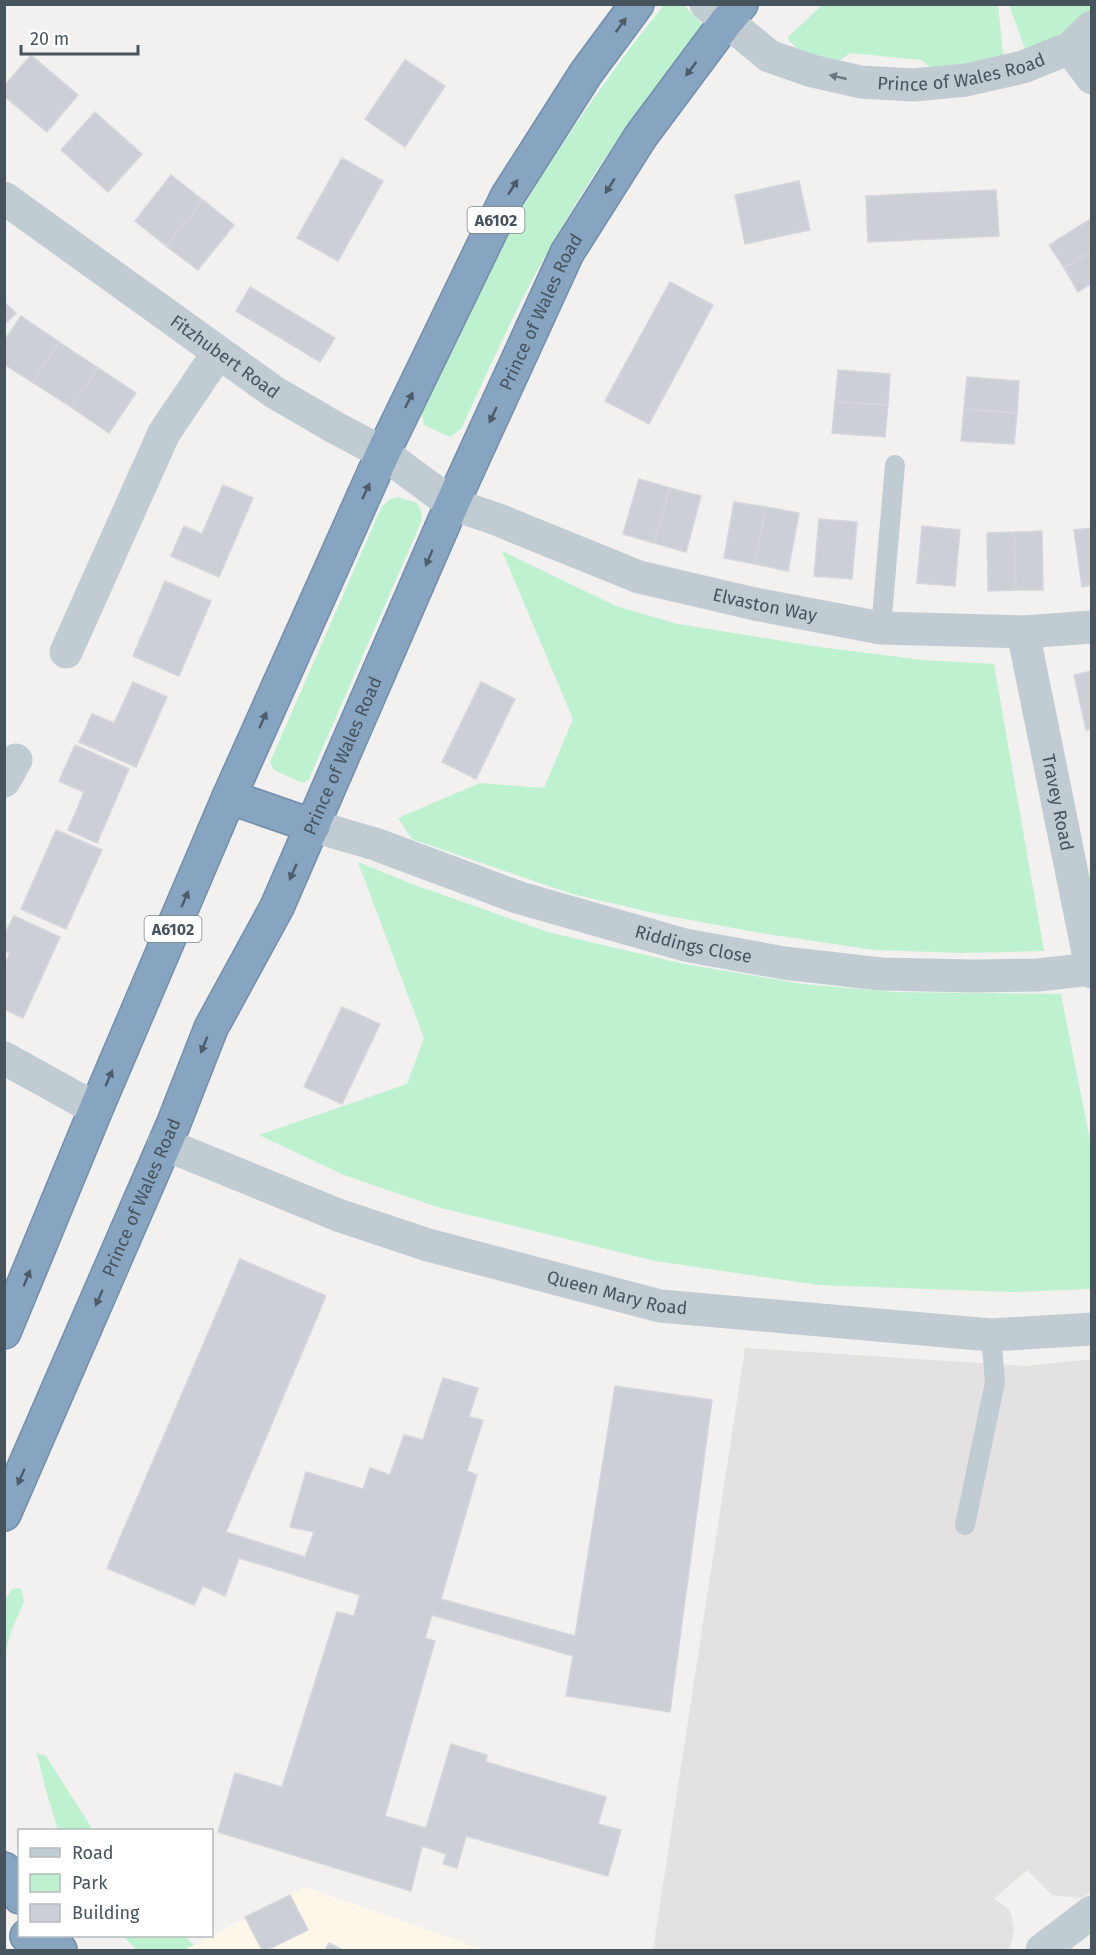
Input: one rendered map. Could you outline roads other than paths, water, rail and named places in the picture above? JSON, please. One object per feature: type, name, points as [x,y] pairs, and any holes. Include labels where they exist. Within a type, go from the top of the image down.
[{"type":"highway","name":"A6102","points":[[4,1332],[229,797],[383,453],[507,197],[586,73],[637,4]]},
{"type":"highway","name":"Prince of Wales Road","points":[[4,1514],[164,1144],[211,1028],[277,907],[452,504],[567,253],[724,10]]},
{"type":"highway","points":[[229,797],[313,826]]},
{"type":"highway","points":[[4,1869],[18,1894]]},
{"type":"highway","points":[[32,1937],[61,1950]]},
{"type":"highway","points":[[51,1937],[61,1950]]},
{"type":"street","name":"Prince of Wales Road","points":[[724,10],[769,56],[812,71],[861,82],[914,85],[966,80],[1023,68],[1081,38]]},
{"type":"street","points":[[1081,38],[1092,78]]},
{"type":"street","name":"Fitzhubert Road","points":[[4,198],[274,392],[383,453],[452,504]]},
{"type":"street","points":[[66,652],[164,433],[219,353]]},
{"type":"street","name":"Elvaston Way","points":[[452,504],[496,519],[639,577],[755,604],[881,628],[1023,632],[1092,627]]},
{"type":"street","name":"Travey Road","points":[[1023,632],[1091,971]]},
{"type":"street","name":"Riddings Close","points":[[313,826],[375,843],[520,898],[696,947],[784,963],[881,974],[974,976],[1091,971]]},
{"type":"street","points":[[4,1058],[96,1109]]},
{"type":"street","name":"Queen Mary Road","points":[[164,1144],[338,1215],[428,1245],[660,1306],[991,1335],[1092,1329]]},
{"type":"street","points":[[1042,1950],[1092,1912]]},
{"type":"lane","points":[[881,628],[895,465]]},
{"type":"lane","points":[[965,1525],[995,1382],[991,1335]]}]
